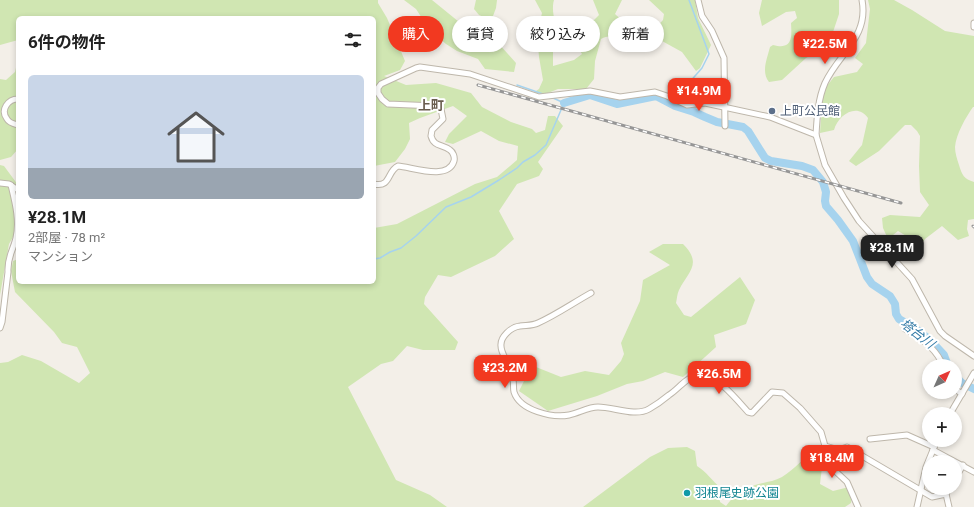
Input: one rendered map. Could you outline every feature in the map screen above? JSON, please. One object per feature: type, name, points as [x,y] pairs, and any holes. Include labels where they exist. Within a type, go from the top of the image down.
[{"type":"street","points":[[698,0],[702,16],[712,31],[724,58],[726,108],[725,123]]},
{"type":"street","points":[[862,0],[862,19],[858,34],[846,53],[833,68],[822,91],[816,134],[825,165],[854,214],[912,279],[940,331],[974,356]]},
{"type":"street","points":[[376,184],[380,185],[385,183],[394,168],[398,166],[430,172],[444,170],[450,167],[454,162],[452,152],[437,145],[431,138],[430,134],[443,119],[441,109],[435,106],[411,104],[392,105],[384,101],[378,93],[378,88],[381,84],[418,67],[470,74],[539,97],[590,91],[625,97],[655,92],[687,106],[704,103],[770,117],[816,134]]},
{"type":"street","points":[[16,99],[8,102],[4,112],[9,121],[16,124]]},
{"type":"street","points":[[0,183],[11,185],[16,189]]},
{"type":"street","points":[[11,185],[16,211]]},
{"type":"street","points":[[0,328],[2,325],[6,293],[8,272],[7,264],[16,238]]},
{"type":"street","points":[[591,293],[537,323],[513,328],[504,336],[500,344],[501,349],[510,369],[514,392],[525,406],[552,416],[571,415],[584,409],[597,407],[639,412],[648,409],[670,395],[687,379],[702,375],[709,376],[716,380],[748,412],[752,413],[772,392],[783,393],[800,408],[820,432],[828,460],[832,468],[847,482],[858,507]]},
{"type":"street","points":[[905,329],[919,337],[939,356],[940,359]]},
{"type":"street","points":[[954,407],[974,373]]},
{"type":"street","points":[[870,439],[907,435],[974,472]]},
{"type":"street","points":[[825,446],[839,450],[847,447],[920,490]]},
{"type":"street","points":[[917,507],[926,467],[933,448]]},
{"type":"street","points":[[929,495],[932,497],[941,495]]},
{"type":"street","points":[[946,495],[949,507]]},
{"type":"green space","points":[[0,0],[378,0],[378,3],[388,20],[388,52],[401,52],[405,61],[400,70],[384,76],[406,85],[436,83],[471,93],[482,107],[511,122],[532,129],[536,133],[545,130],[548,116],[555,116],[563,126],[538,162],[543,169],[539,176],[517,184],[499,211],[514,239],[495,256],[451,277],[438,275],[425,297],[424,304],[458,342],[455,350],[423,350],[407,346],[393,361],[381,364],[348,387],[396,480],[430,495],[447,507],[0,507],[0,363],[8,362],[22,355],[41,361],[79,383],[90,373],[77,347],[62,343],[54,332],[15,292],[11,271],[13,261],[16,260],[16,284],[376,284],[376,228],[397,224],[475,184],[497,177],[517,160],[518,146],[499,141],[481,131],[453,144],[445,142],[449,134],[467,116],[453,106],[409,123],[410,139],[405,149],[395,162],[376,166],[376,16],[16,16],[16,41],[0,45]]},
{"type":"green space","points":[[404,0],[432,0],[452,16],[452,48],[444,42],[444,16],[421,16],[416,9]]},
{"type":"green space","points":[[476,0],[497,0],[493,16],[481,16],[474,9]]},
{"type":"green space","points":[[535,0],[554,0],[554,16],[541,16],[542,13]]},
{"type":"green space","points":[[593,0],[622,0],[615,14],[618,16],[608,16],[608,37],[601,39],[600,43],[600,16],[598,16],[599,15]]},
{"type":"green space","points":[[649,0],[695,0],[698,18],[711,45],[700,68],[696,71],[682,52],[664,42],[664,14]]},
{"type":"green space","points":[[762,0],[839,0],[839,14],[831,38],[817,52],[806,58],[782,80],[769,82],[765,74],[766,61],[770,47],[773,45],[784,46],[790,42],[791,23],[797,18],[795,11],[786,12],[762,26],[759,13]]},
{"type":"green space","points":[[868,0],[894,0],[945,31],[974,36],[974,107],[970,111],[962,126],[957,137],[955,147],[955,152],[962,174],[974,182],[974,219],[968,220],[967,229],[969,236],[958,240],[942,226],[925,239],[920,246],[912,249],[908,237],[898,231],[888,239],[883,228],[882,218],[890,215],[920,217],[929,205],[920,192],[920,136],[911,125],[905,125],[879,151],[856,166],[849,161],[862,145],[868,118],[864,113],[859,111],[848,112],[839,120],[834,130],[820,133],[822,102],[826,87],[834,77],[857,72],[863,64],[855,58],[866,43],[870,9]]},
{"type":"green space","points":[[460,52],[506,52],[516,63],[514,72],[485,69],[478,59]]},
{"type":"green space","points":[[539,52],[553,52],[553,66],[574,60],[582,54],[581,52],[597,52],[595,61],[594,79],[586,89],[558,89],[548,93],[533,93],[539,89],[543,80]]},
{"type":"green space","points":[[16,68],[16,151],[11,157],[0,160],[0,79],[6,80],[15,72]]},
{"type":"green space","points":[[0,165],[4,166],[16,182],[16,238],[13,237],[9,244],[0,295]]},
{"type":"green space","points":[[663,244],[683,244],[692,257],[692,268],[677,295],[676,303],[684,315],[691,317],[740,277],[755,300],[746,324],[714,335],[716,347],[683,377],[665,372],[643,381],[627,384],[597,396],[548,411],[519,391],[526,377],[536,367],[561,377],[585,371],[609,375],[621,361],[624,354],[621,343],[640,301],[643,280],[670,265],[649,252]]},
{"type":"green space","points":[[687,447],[695,451],[697,466],[721,488],[720,502],[726,506],[735,496],[746,489],[782,477],[818,448],[822,460],[820,484],[833,491],[849,487],[853,491],[851,503],[845,507],[583,507],[650,457],[668,448]]},
{"type":"waterway","points":[[680,98],[688,84],[702,68],[709,54],[689,0]]},
{"type":"waterway","name":"塔台川","points":[[517,85],[543,94]]},
{"type":"waterway","name":"塔台川","points":[[564,103],[590,95],[617,104],[656,96],[675,106],[717,122],[743,127],[748,131],[765,158],[771,161],[802,166],[813,170],[823,182],[826,192],[826,206],[853,241],[867,277],[872,284],[890,296],[895,304],[896,314],[899,319],[919,331],[930,340],[944,355],[945,359]]},
{"type":"waterway","points":[[376,259],[401,248],[416,236],[446,207],[471,197],[499,180],[535,155],[546,145],[564,103],[551,97]]},
{"type":"waterway","name":"塔台川","points":[[962,383],[974,389]]},
{"type":"railway","points":[[478,85],[901,203]]},
{"type":"place","name":"上町公民館","points":[[772,111]]},
{"type":"place","name":"羽根尾史跡公園","points":[[687,493]]},
{"type":"district","name":"上町","points":[[431,105]]}]
